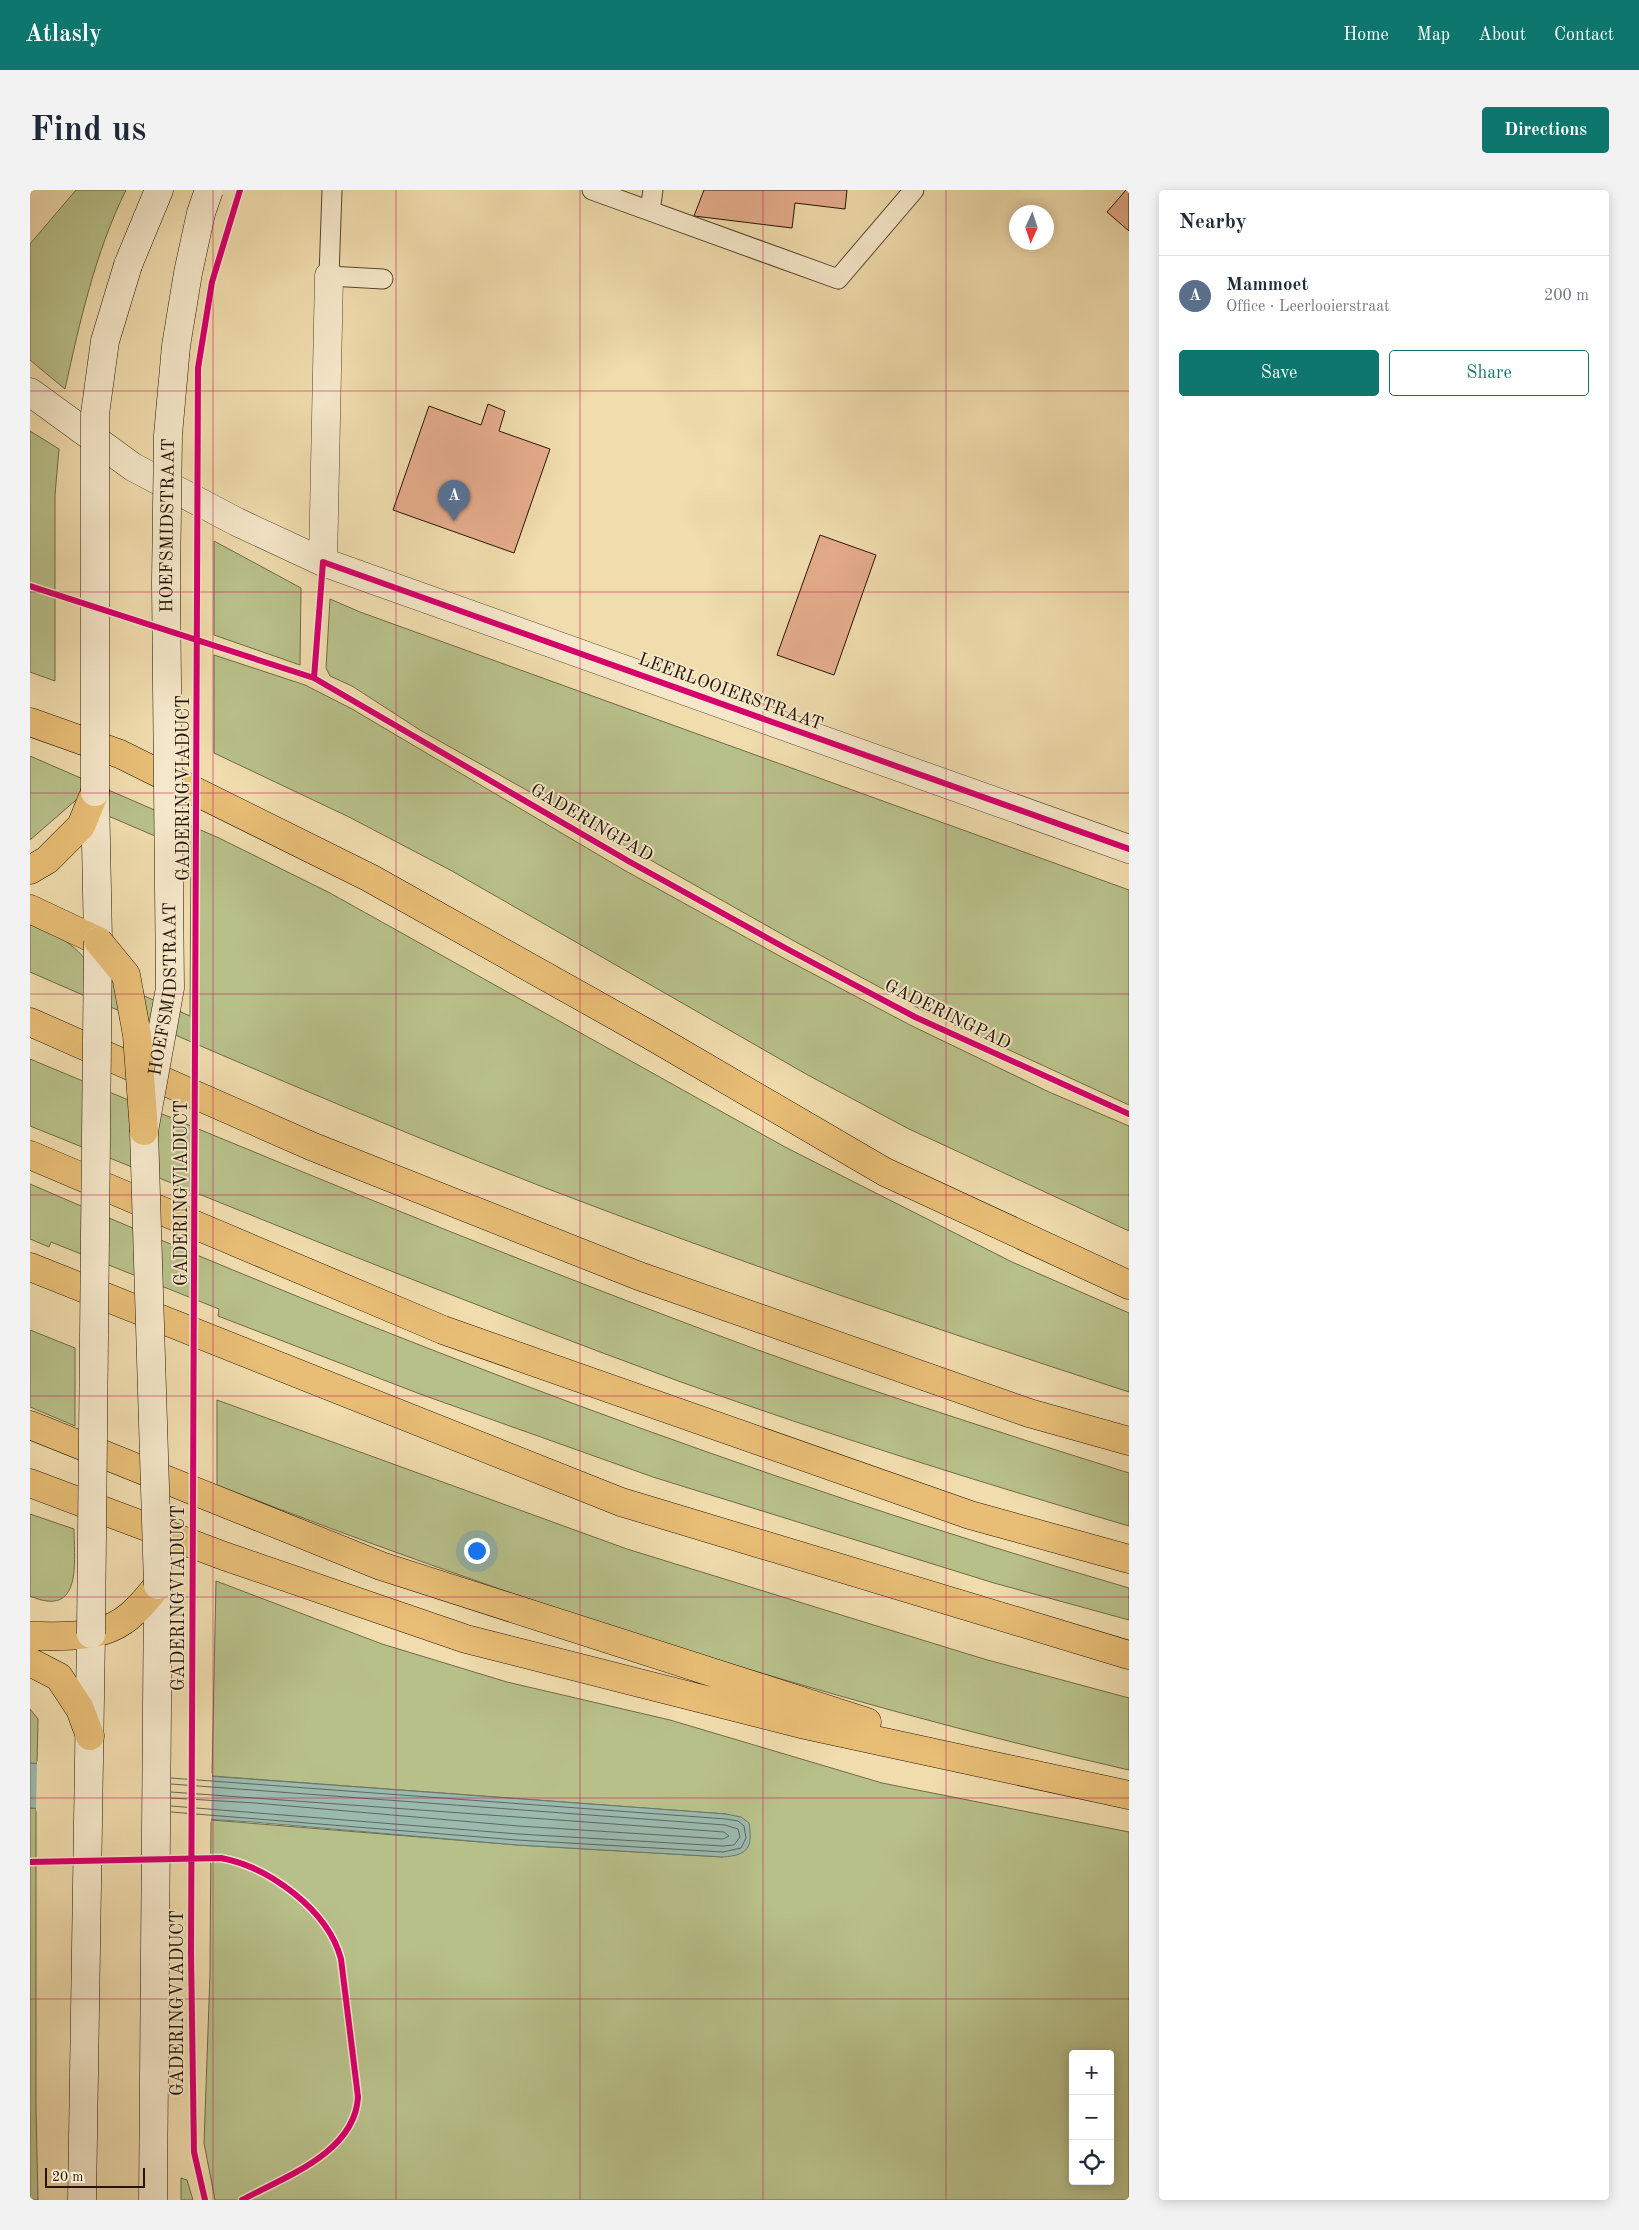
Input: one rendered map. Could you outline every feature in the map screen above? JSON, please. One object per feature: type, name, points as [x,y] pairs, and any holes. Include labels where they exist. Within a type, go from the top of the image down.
[{"type":"highway","points":[[30,722],[120,754],[370,878],[650,1035],[885,1172],[1129,1285]]},
{"type":"highway","points":[[30,870],[47,860],[81,826],[95,792]]},
{"type":"highway","points":[[30,908],[98,941],[126,975],[137,1035],[144,1131]]},
{"type":"highway","points":[[30,1022],[311,1146],[639,1276],[1029,1413],[1129,1441]]},
{"type":"highway","points":[[30,1155],[443,1330],[970,1515],[1129,1559]]},
{"type":"highway","points":[[30,1267],[621,1502],[1129,1655]]},
{"type":"highway","points":[[30,1425],[381,1566],[627,1647],[1041,1776]]},
{"type":"highway","points":[[30,1483],[224,1556],[466,1639],[801,1724],[1129,1795]]},
{"type":"highway","points":[[30,1636],[91,1634],[112,1629],[132,1614],[158,1585]]},
{"type":"highway","points":[[30,1662],[59,1678],[80,1709],[90,1736]]},
{"type":"street","points":[[82,2200],[90,1736],[98,941],[95,792],[95,414],[105,341],[128,265],[159,190]]},
{"type":"street","name":"HOEFSMIDSTRAAT","points":[[144,1131],[170,988],[166,582],[168,435],[176,346],[188,273],[201,213],[209,190]]},
{"type":"street","points":[[323,562],[329,276]]},
{"type":"street","name":"LEERLOOIERSTRAAT","points":[[30,392],[134,467],[237,522],[323,562],[1129,849]]},
{"type":"street","name":"GADERINGVIADUCT","points":[[144,1131],[158,1585],[153,2200]]},
{"type":"lane","points":[[332,190],[329,276],[382,280]]},
{"type":"lane","points":[[592,190],[838,279],[914,190]]},
{"type":"lane","points":[[650,211],[653,190]]},
{"type":"green space","points":[[76,190],[126,190],[97,263],[65,389],[30,360],[30,244]]},
{"type":"green space","points":[[30,431],[59,449],[55,495],[55,681],[30,672]]},
{"type":"green space","points":[[214,541],[301,588],[300,665],[214,635]]},
{"type":"green space","points":[[330,599],[360,612],[1129,890],[1129,1105],[920,1009],[794,941],[420,730],[352,686],[330,676],[326,668]]},
{"type":"green space","points":[[214,655],[305,685],[352,709],[624,870],[785,959],[910,1025],[1049,1092],[1129,1126],[1129,1231],[907,1128],[806,1074],[452,871],[349,817],[214,753]]},
{"type":"green space","points":[[30,756],[219,838],[330,893],[785,1147],[1012,1262],[1129,1313],[1129,1392],[834,1293],[543,1187],[349,1109],[30,972],[30,923],[59,937],[75,948],[82,955],[94,974],[190,1016],[191,847],[164,836],[162,839],[99,812],[81,799],[76,800],[30,840]]},
{"type":"green space","points":[[30,1059],[450,1231],[757,1350],[862,1387],[1129,1473],[1129,1526],[792,1421],[681,1382],[436,1289],[30,1126]]},
{"type":"green space","points":[[30,1184],[300,1298],[574,1404],[850,1501],[989,1546],[1129,1588],[1129,1620],[994,1583],[653,1477],[420,1394],[218,1316],[219,1309],[51,1242],[49,1247],[30,1239]]},
{"type":"green space","points":[[30,1330],[75,1348],[75,1426],[30,1407]]},
{"type":"green space","points":[[217,1400],[627,1549],[984,1659],[1129,1698],[1129,1770],[897,1712],[668,1644],[441,1568],[217,1485]]},
{"type":"green space","points":[[30,1514],[74,1529],[75,1556],[72,1583],[67,1593],[59,1600],[47,1601],[30,1596]]},
{"type":"green space","points":[[216,1581],[382,1644],[507,1682],[670,1720],[882,1783],[1129,1832],[1129,2200],[215,2200],[204,2143],[210,1974],[211,1820],[517,1845],[723,1857],[726,1814],[212,1776]]},
{"type":"green space","points":[[30,1709],[38,1719],[37,1764],[30,1763]]},
{"type":"green space","points":[[30,1808],[36,1808],[36,2109],[38,2200],[30,2200]]},
{"type":"green space","points":[[181,2178],[187,2180],[193,2200],[181,2200]]},
{"type":"water","points":[[30,1763],[726,1814],[741,1817],[749,1823],[750,1839],[747,1849],[743,1852],[723,1857],[517,1845],[253,1822],[30,1808]]},
{"type":"pier","points":[[37,1761],[212,1773],[211,1822],[36,1811]]},
{"type":"building","points":[[704,190],[847,190],[845,209],[795,203],[792,228],[694,216]]},
{"type":"building","points":[[1126,190],[1129,190],[1129,231],[1107,212]]},
{"type":"building","points":[[488,404],[505,411],[499,431],[550,449],[514,553],[393,510],[429,406],[481,425]]},
{"type":"building","points":[[820,535],[876,555],[834,675],[777,655]]},
{"type":"cycle path","points":[[205,2200],[194,2152],[191,1953],[198,368],[212,282],[240,190]]},
{"type":"cycle path","points":[[314,678],[323,562],[1129,849]]},
{"type":"cycle path","name":"GADERINGPAD","points":[[30,586],[314,678],[630,862],[789,950],[915,1017],[1129,1114]]},
{"type":"cycle path","points":[[30,1862],[221,1858],[239,1863],[277,1881],[310,1908],[324,1924],[334,1941],[341,1959],[358,2097],[354,2117],[345,2133],[315,2161],[242,2200]]},
{"type":"place","name":"Mammoet","points":[[454,521]]}]
